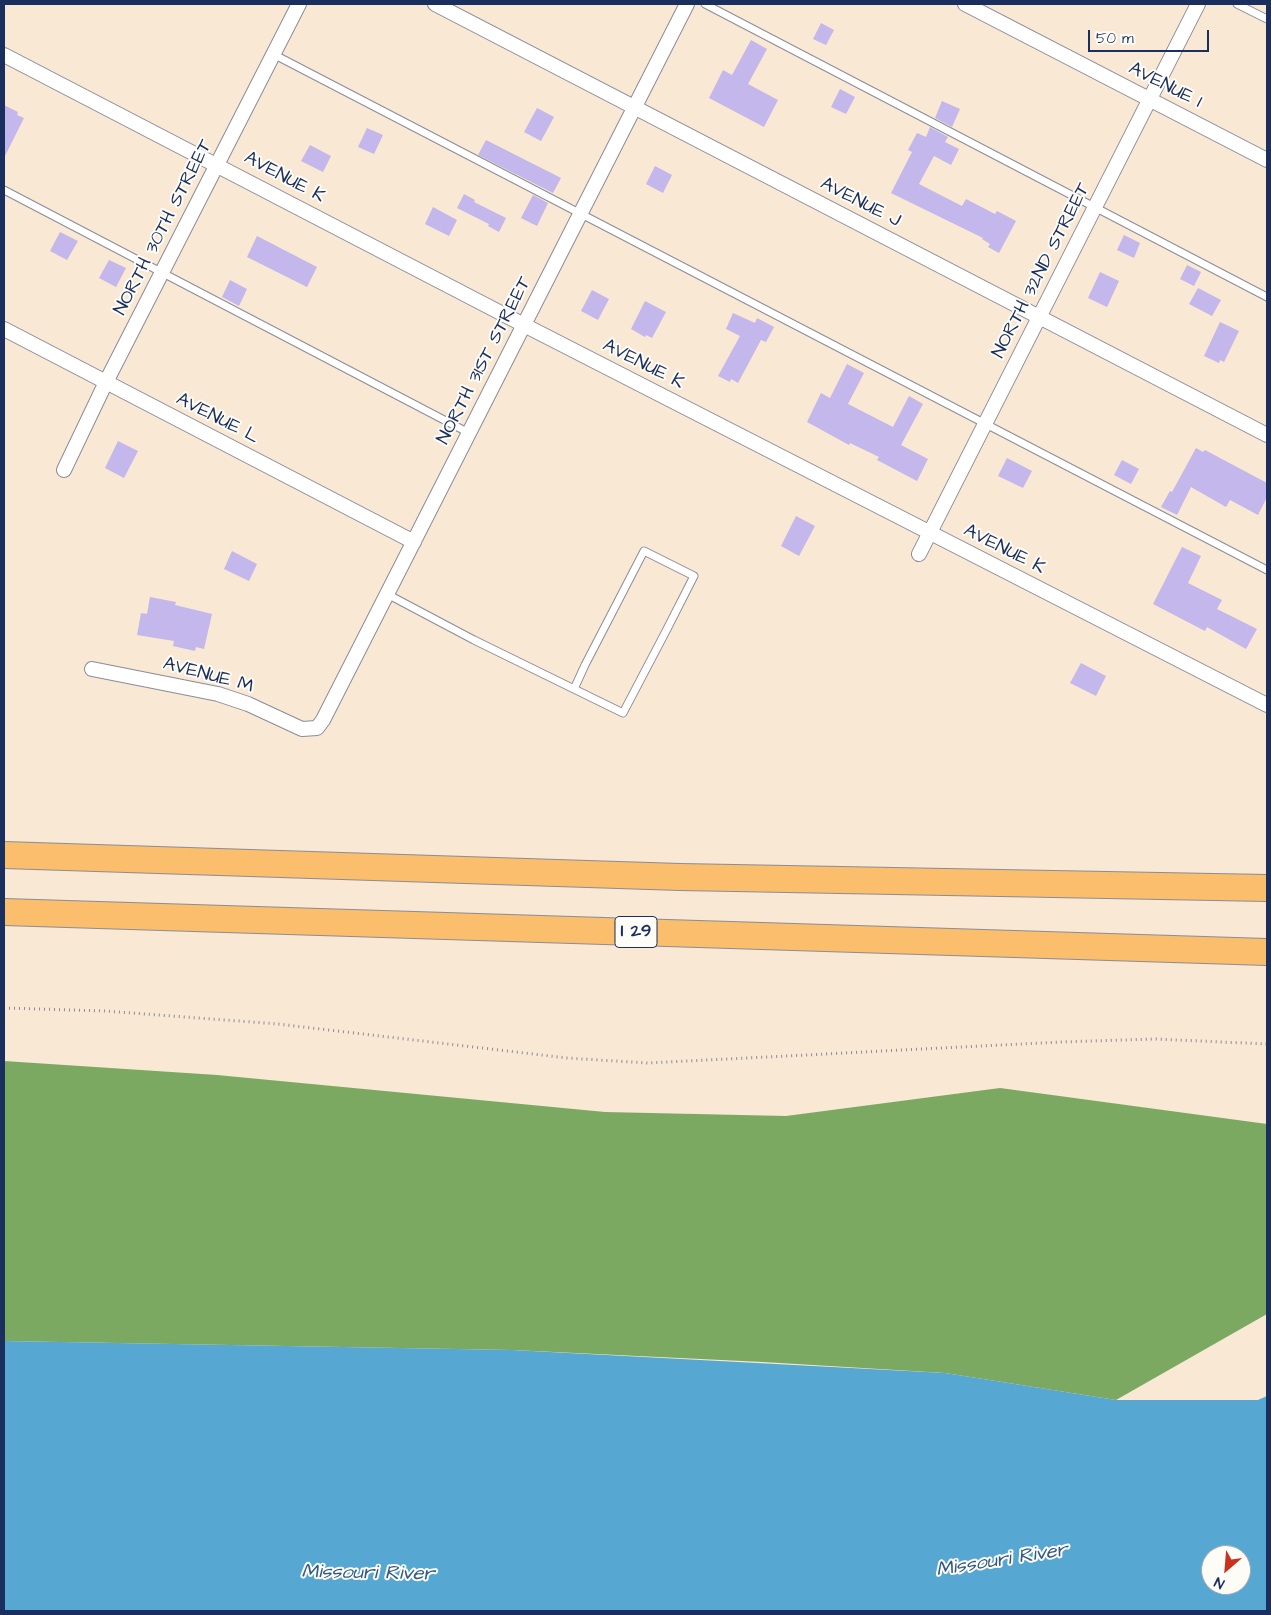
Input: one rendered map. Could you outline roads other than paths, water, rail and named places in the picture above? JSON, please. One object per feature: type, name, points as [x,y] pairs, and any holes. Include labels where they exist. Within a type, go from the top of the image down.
[{"type":"highway","points":[[4,854],[670,877],[1267,888]]},
{"type":"highway","name":"I 29","points":[[4,912],[1267,952]]},
{"type":"street","name":"NORTH 30TH STREET","points":[[64,470],[106,382],[299,4]]},
{"type":"street","name":"AVENUE J","points":[[435,4],[1267,435]]},
{"type":"street","name":"NORTH 31ST STREET","points":[[311,729],[317,728],[323,720],[687,4]]},
{"type":"street","name":"AVENUE I","points":[[965,4],[1267,160]]},
{"type":"street","name":"NORTH 32ND STREET","points":[[918,554],[1198,4]]},
{"type":"street","name":"AVENUE K","points":[[4,55],[524,325],[1267,705]]},
{"type":"street","name":"AVENUE L","points":[[4,329],[414,542]]},
{"type":"street","name":"AVENUE M","points":[[92,669],[218,694],[248,704],[302,729],[311,729]]},
{"type":"lane","points":[[705,4],[1267,297]]},
{"type":"lane","points":[[1238,4],[1267,19]]},
{"type":"lane","points":[[273,54],[1267,570]]},
{"type":"lane","points":[[4,190],[469,433]]},
{"type":"lane","points":[[387,594],[474,640],[622,713],[694,576],[644,550],[574,689]]},
{"type":"water","name":"Missouri River","points":[[4,1341],[512,1350],[945,1373],[1116,1400],[1258,1400],[1267,1396],[1267,1611],[4,1611]]}]
